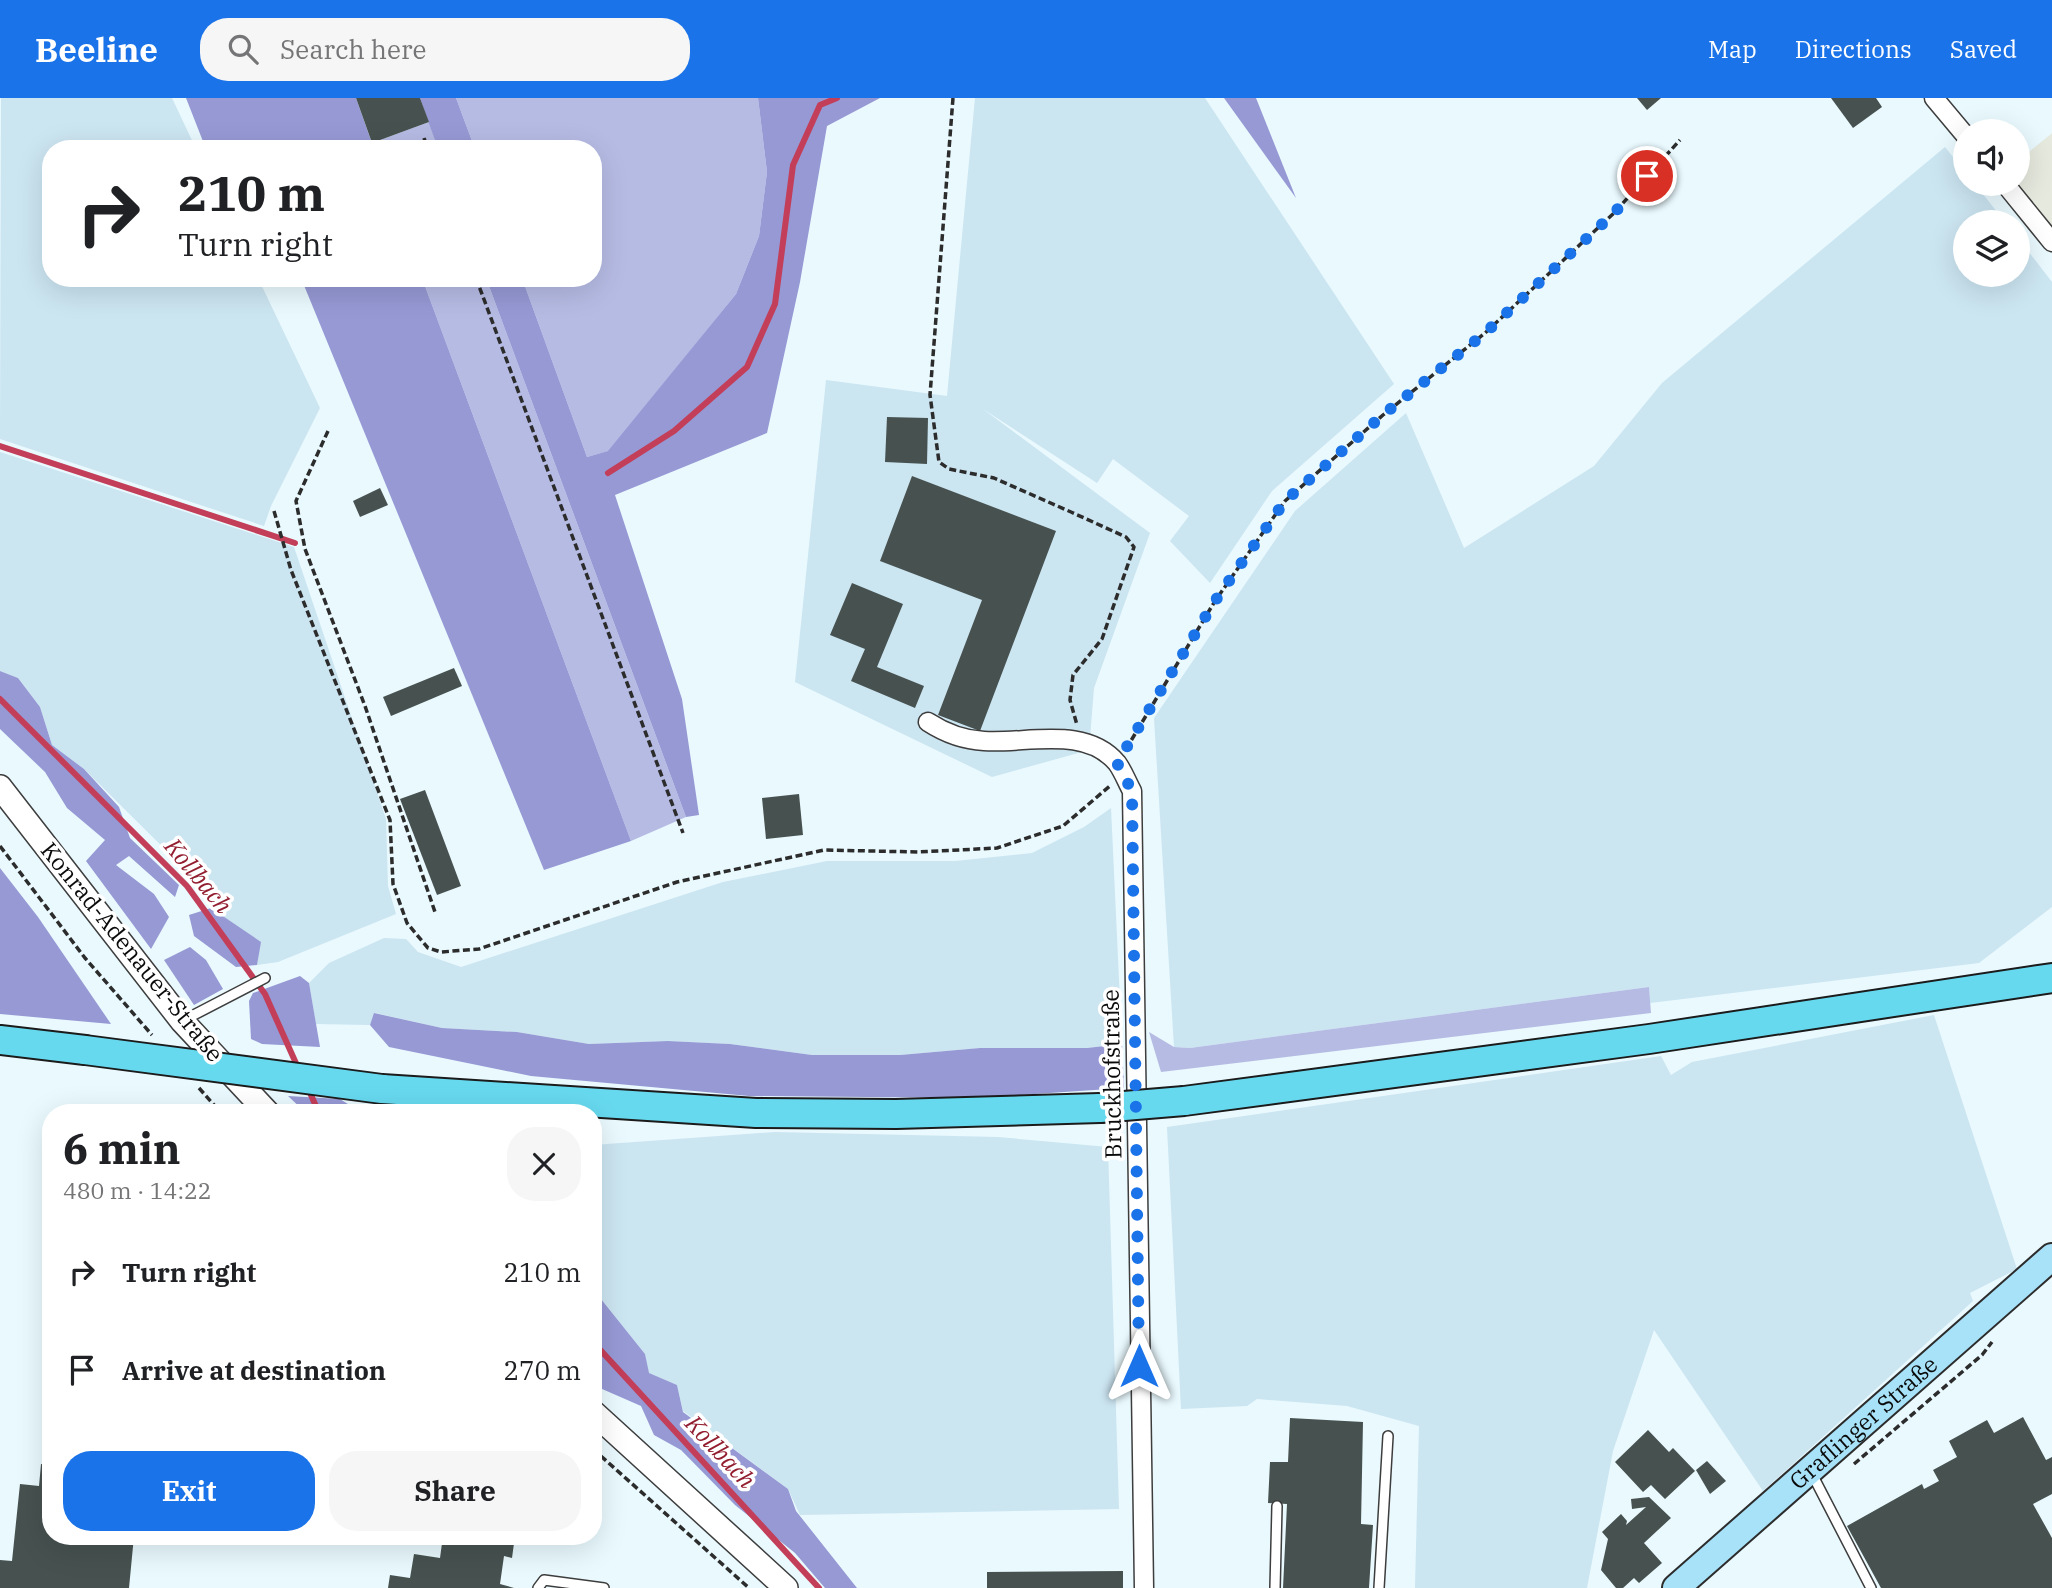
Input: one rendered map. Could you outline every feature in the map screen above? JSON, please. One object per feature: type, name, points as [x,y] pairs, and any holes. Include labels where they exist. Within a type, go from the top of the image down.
[{"type":"main road","points":[[0,1040],[382,1088],[756,1113],[896,1114],[1100,1108],[1184,1101],[1649,1039],[2052,978]]},
{"type":"main road","name":"Graflinger Straße","points":[[1676,1588],[1811,1472],[2052,1257]]},
{"type":"street","points":[[1934,98],[1953,121]]},
{"type":"street","points":[[2015,196],[2052,242]]},
{"type":"street","points":[[928,722],[946,733],[982,741],[1082,740]]},
{"type":"street","name":"Bruckhofstraße","points":[[1082,740],[1101,749],[1117,763],[1132,791],[1144,1588]]},
{"type":"street","name":"Konrad-Adenauer-Straße","points":[[0,787],[182,1021],[260,1104]]},
{"type":"street","points":[[602,1420],[786,1588]]},
{"type":"street","points":[[602,1442],[766,1588]]},
{"type":"lane","points":[[182,1021],[265,978]]},
{"type":"lane","points":[[1379,1588],[1388,1436]]},
{"type":"lane","points":[[1811,1472],[1871,1588]]},
{"type":"lane","points":[[1275,1588],[1277,1506]]},
{"type":"lane","points":[[538,1588],[544,1580],[604,1588]]},
{"type":"path","points":[[953,98],[930,395],[939,462],[949,469],[994,478],[1126,537],[1134,547],[1102,639],[1073,675],[1070,700],[1082,740]]},
{"type":"path","points":[[274,511],[291,570],[390,820],[393,884],[407,923],[428,948],[441,952],[479,949],[677,883],[824,850],[918,852],[997,848],[1063,826],[1112,783],[1117,763],[1215,601],[1285,501],[1383,415],[1485,333],[1614,213],[1680,140]]},
{"type":"path","points":[[480,287],[683,833]]},
{"type":"path","points":[[328,431],[296,501],[305,549],[365,706],[435,912]]},
{"type":"path","points":[[0,846],[85,958],[155,1038]]},
{"type":"path","points":[[190,1079],[213,1104]]},
{"type":"path","points":[[602,1457],[750,1588]]},
{"type":"shaded area","points":[[1,98],[172,98],[192,140],[42,140],[42,287],[262,287],[320,408],[271,506],[264,526],[0,439]]},
{"type":"shaded area","points":[[186,98],[356,98],[371,140],[202,140]]},
{"type":"shaded area","points":[[420,98],[456,98],[472,140],[435,140]]},
{"type":"shaded area","points":[[456,98],[758,98],[767,172],[759,236],[736,294],[609,451],[587,457],[525,287],[602,287],[602,140],[472,140]]},
{"type":"shaded area","points":[[758,98],[880,98],[827,126],[800,282],[767,433],[615,495],[682,699],[699,815],[686,817],[489,287],[525,287],[587,457],[608,451],[736,294],[759,236],[767,172]]},
{"type":"shaded area","points":[[975,98],[1205,98],[1394,384],[1272,491],[1210,583],[1170,541],[1189,516],[1113,459],[1097,483],[983,409],[1150,533],[1094,688],[1089,750],[992,777],[795,682],[826,380],[947,396]]},
{"type":"shaded area","points":[[1224,98],[1256,98],[1296,198]]},
{"type":"shaded area","points":[[429,122],[435,140],[380,140]]},
{"type":"shaded area","points":[[2052,133],[2052,227],[2027,196],[2030,196],[2030,151]]},
{"type":"shaded area","points":[[1945,147],[1953,157],[1953,196],[1984,196],[1996,210],[1953,210],[1953,287],[2030,287],[2030,254],[2052,282],[2052,907],[1979,963],[1650,1003],[1649,987],[1190,1048],[1174,1047],[1154,718],[1295,511],[1406,413],[1464,548],[1594,466],[1662,383]]},
{"type":"shaded area","points":[[305,287],[425,287],[631,841],[544,870]]},
{"type":"shaded area","points":[[425,287],[489,287],[686,817],[631,841]]},
{"type":"shaded area","points":[[0,452],[294,547],[386,819],[388,886],[396,914],[278,962],[257,965],[260,942],[211,908],[191,875],[84,769],[52,745],[40,707],[18,678],[0,671]]},
{"type":"shaded area","points":[[0,671],[18,678],[40,707],[52,745],[84,769],[119,807],[130,838],[179,885],[175,897],[129,856],[116,865],[154,894],[169,917],[151,949],[86,861],[105,840],[67,808],[45,772],[0,729]]},
{"type":"shaded area","points":[[1111,808],[1122,1044],[1087,1048],[980,1048],[900,1055],[812,1055],[730,1044],[668,1041],[589,1044],[517,1032],[442,1028],[375,1013],[370,1025],[316,1024],[309,983],[329,963],[384,938],[406,939],[418,952],[461,967],[723,882],[827,861],[955,861],[1032,853],[1084,827]]},
{"type":"shaded area","points":[[0,868],[38,917],[111,1024],[0,1014]]},
{"type":"shaded area","points":[[211,908],[261,942],[257,965],[236,967],[194,936],[189,915]]},
{"type":"shaded area","points":[[190,947],[206,960],[223,989],[194,1005],[164,960]]},
{"type":"shaded area","points":[[300,976],[309,983],[320,1047],[262,1044],[251,1039],[249,1001],[253,993]]},
{"type":"shaded area","points":[[1649,987],[1651,1013],[1161,1072],[1149,1032],[1174,1047],[1190,1048]]},
{"type":"shaded area","points":[[374,1013],[442,1028],[517,1032],[589,1044],[668,1041],[730,1044],[812,1055],[900,1055],[980,1048],[1087,1048],[1122,1044],[1124,1088],[973,1098],[749,1096],[531,1076],[389,1047],[370,1025]]},
{"type":"shaded area","points":[[1934,1015],[2017,1269],[1970,1293],[1973,1301],[1763,1491],[1654,1330],[1613,1451],[1587,1588],[1415,1588],[1419,1426],[1347,1406],[1257,1399],[1247,1406],[1181,1409],[1167,1127],[1661,1056],[1671,1075],[1692,1062]]},
{"type":"shaded area","points":[[288,1096],[340,1099],[348,1104],[296,1104]]},
{"type":"shaded area","points":[[775,1132],[998,1137],[1108,1147],[1119,1509],[800,1515],[788,1489],[683,1411],[677,1385],[648,1373],[645,1354],[602,1300],[602,1144]]},
{"type":"shaded area","points":[[602,1300],[645,1354],[649,1373],[677,1385],[683,1412],[788,1489],[796,1511],[857,1588],[825,1588],[795,1553],[735,1505],[681,1450],[654,1435],[641,1406],[602,1389]]},
{"type":"building","points":[[356,98],[420,98],[429,122],[380,140],[371,140]]},
{"type":"building","points":[[1637,98],[1661,98],[1647,110]]},
{"type":"building","points":[[1831,98],[1876,98],[1882,107],[1853,128]]},
{"type":"building","points":[[887,417],[928,418],[927,464],[885,462]]},
{"type":"building","points":[[912,476],[1056,531],[980,731],[938,715],[982,600],[880,561]]},
{"type":"building","points":[[380,488],[388,505],[360,517],[353,501]]},
{"type":"building","points":[[852,583],[903,604],[877,667],[924,686],[915,708],[851,681],[865,649],[830,635]]},
{"type":"building","points":[[454,668],[462,686],[391,716],[383,697]]},
{"type":"building","points":[[425,790],[461,886],[437,895],[400,799]]},
{"type":"building","points":[[799,794],[803,835],[766,839],[762,798]]},
{"type":"building","points":[[2023,1417],[2046,1460],[2052,1457],[2052,1494],[2033,1504],[2052,1538],[2052,1588],[1881,1588],[1847,1526],[1922,1484],[1924,1489],[1939,1481],[1933,1470],[1957,1457],[1949,1441],[1987,1420],[1994,1433]]},
{"type":"building","points":[[1290,1418],[1363,1422],[1361,1524],[1373,1525],[1369,1588],[1283,1588],[1287,1504],[1268,1503],[1270,1462],[1288,1462]]},
{"type":"building","points":[[1648,1430],[1669,1452],[1673,1448],[1695,1471],[1665,1499],[1651,1485],[1643,1492],[1615,1462]]},
{"type":"building","points":[[1707,1461],[1726,1481],[1710,1494],[1696,1470]]},
{"type":"building","points":[[42,1464],[42,1545],[133,1545],[129,1588],[0,1588],[0,1560],[12,1561],[20,1484],[39,1486]]},
{"type":"building","points":[[1649,1497],[1671,1518],[1644,1543],[1662,1563],[1639,1583],[1634,1578],[1623,1588],[1616,1588],[1601,1570],[1608,1539],[1602,1532],[1621,1514],[1627,1521],[1626,1525],[1646,1507],[1632,1509],[1631,1499]]},
{"type":"building","points":[[442,1545],[514,1545],[512,1558],[504,1556],[500,1584],[514,1588],[388,1588],[390,1575],[410,1578],[414,1554],[440,1558]]},
{"type":"building","points":[[1123,1571],[1123,1588],[987,1588],[987,1572]]},
{"type":"waterway","points":[[608,473],[674,431],[747,367],[775,304],[793,165],[820,105],[837,98]]},
{"type":"waterway","points":[[0,446],[295,543]]},
{"type":"waterway","name":"Kollbach","points":[[0,699],[187,886],[265,994],[299,1070]]},
{"type":"waterway","name":"Kollbach","points":[[307,1086],[315,1104]]},
{"type":"waterway","name":"Kollbach","points":[[602,1352],[819,1588]]},
{"type":"route","points":[[1139,1366],[1132,791],[1117,763],[1215,601],[1285,501],[1383,415],[1485,333],[1614,213],[1647,176]]}]
